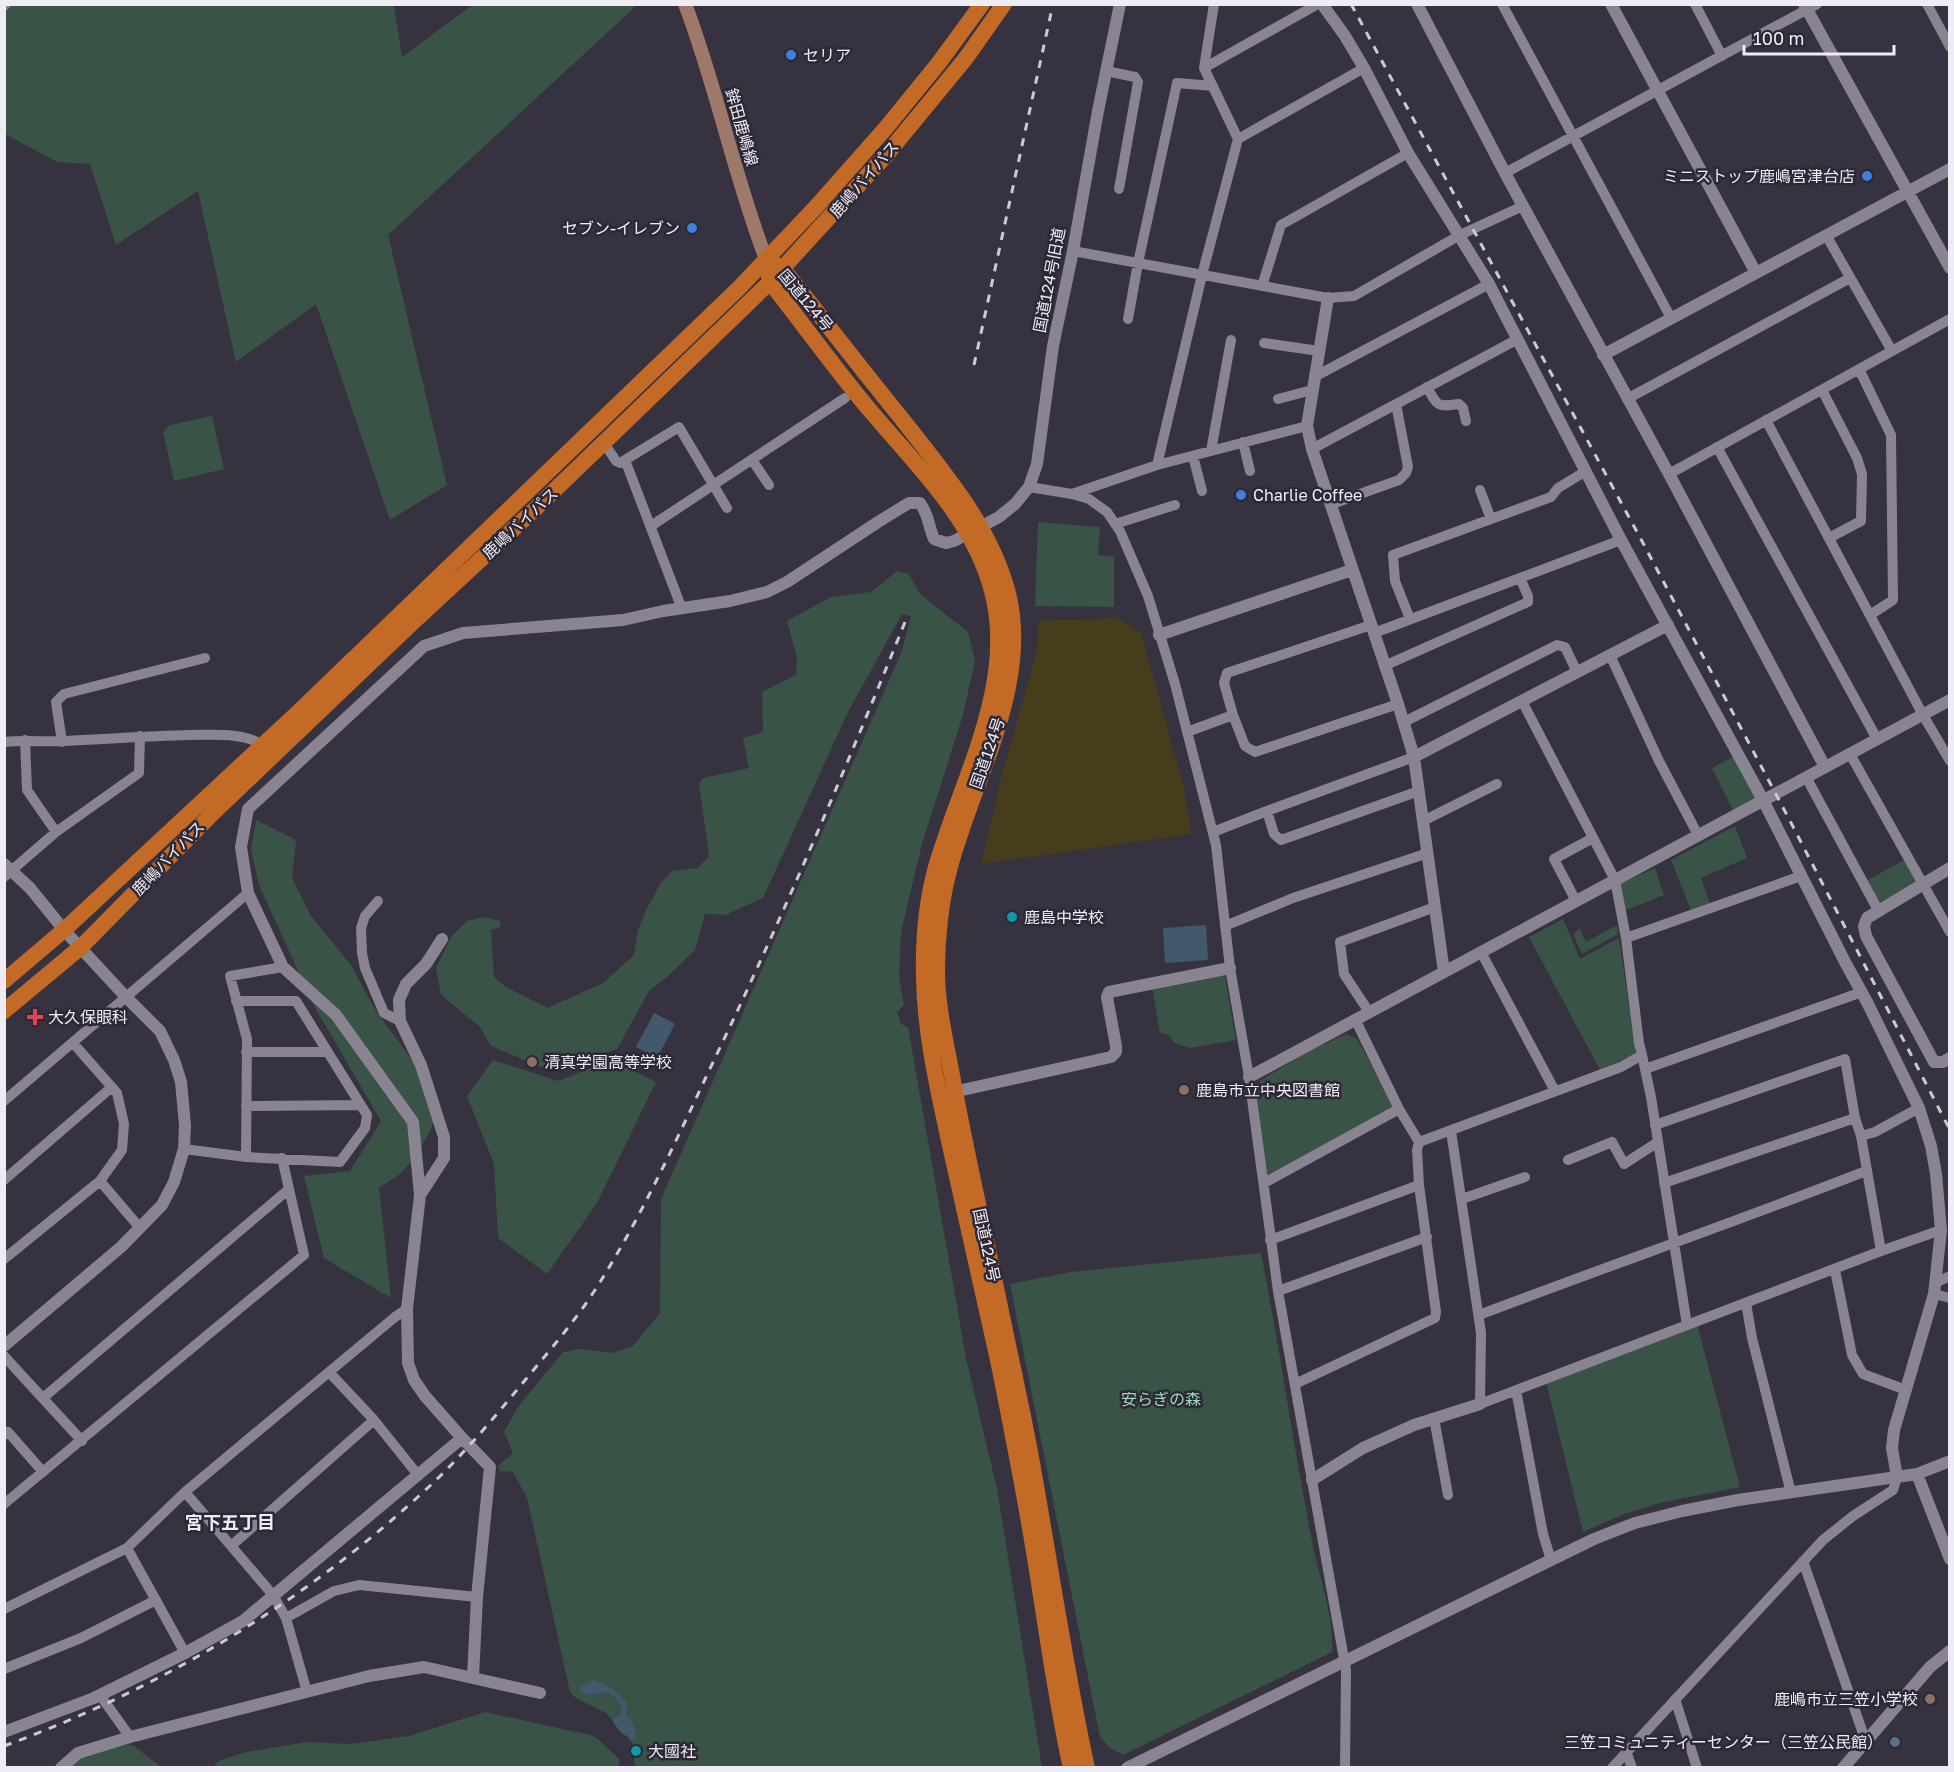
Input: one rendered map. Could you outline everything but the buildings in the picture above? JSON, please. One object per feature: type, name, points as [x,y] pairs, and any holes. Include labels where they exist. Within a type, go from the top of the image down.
[{"type":"highway","name":"鹿嶋バイパス","points":[[4,981],[64,930],[263,745],[630,394],[766,259],[885,129],[938,64],[982,4]]},
{"type":"highway","name":"鹿嶋バイパス","points":[[4,1011],[81,947],[214,812],[604,443],[783,269],[894,146],[966,58],[1004,4]]},
{"type":"highway","name":"国道124号","points":[[766,259],[783,269],[955,487],[975,531],[993,592],[997,666],[988,711],[935,871],[925,928],[924,978],[927,1024],[947,1093],[1035,1476],[1064,1653],[1088,1767]]},
{"type":"highway","name":"国道124号","points":[[766,259],[770,282],[865,404],[975,531]]},
{"type":"highway","name":"国道124号","points":[[947,1093],[1020,1472],[1033,1543],[1047,1646],[1071,1767]]},
{"type":"main road","name":"鉾田鹿嶋線","points":[[685,4],[698,37],[740,181],[766,259]]},
{"type":"street","name":"国道124号旧道","points":[[975,531],[1015,504],[1029,487],[1037,464],[1053,346],[1120,4]]},
{"type":"street","points":[[1157,465],[1202,275],[1238,139],[1204,68],[1214,4]]},
{"type":"street","points":[[1204,68],[1320,4],[1364,68],[1408,153],[1489,284],[1622,540],[1763,800],[1919,1108],[1931,1146],[1941,1230],[1935,1288],[1894,1430],[1892,1448],[1897,1477],[1893,1490],[1835,1529],[1612,1767]]},
{"type":"street","points":[[1502,4],[1671,318]]},
{"type":"street","points":[[1611,4],[1756,273]]},
{"type":"street","points":[[1695,4],[1722,56]]},
{"type":"street","points":[[1927,4],[1950,47]]},
{"type":"street","points":[[1420,6],[1505,173],[1825,767]]},
{"type":"street","points":[[1505,173],[1722,56],[1809,6],[1907,192],[1950,268]]},
{"type":"street","points":[[1238,139],[1364,68]]},
{"type":"street","points":[[1106,71],[1135,77],[1138,82],[1119,189]]},
{"type":"street","points":[[1128,319],[1177,83],[1213,86]]},
{"type":"street","points":[[1262,286],[1281,225],[1408,153]]},
{"type":"street","points":[[1603,355],[1950,169]]},
{"type":"street","points":[[1072,251],[1329,298],[1354,296],[1460,235],[1523,206]]},
{"type":"street","points":[[1826,235],[1892,351]]},
{"type":"street","points":[[1627,399],[1850,278]]},
{"type":"street","points":[[1314,377],[1489,284]]},
{"type":"street","points":[[1329,298],[1306,426],[1414,757],[1444,972]]},
{"type":"street","points":[[1669,474],[1950,319]]},
{"type":"street","points":[[1312,449],[1518,339]]},
{"type":"street","points":[[1211,451],[1230,340]]},
{"type":"street","points":[[1264,343],[1319,351]]},
{"type":"street","points":[[1859,369],[1891,435],[1893,600],[1870,615]]},
{"type":"street","points":[[1427,387],[1436,404],[1441,407],[1459,404],[1463,408],[1466,421]]},
{"type":"street","points":[[1278,399],[1312,390]]},
{"type":"street","points":[[1822,390],[1857,458],[1862,474],[1861,521],[1829,538]]},
{"type":"street","points":[[654,524],[845,398]]},
{"type":"street","points":[[1332,504],[1399,480],[1406,473],[1408,467],[1396,404]]},
{"type":"street","points":[[1766,420],[1923,715],[1950,761]]},
{"type":"street","points":[[1072,494],[1157,465],[1306,426]]},
{"type":"street","points":[[604,443],[616,460],[621,462],[679,427],[727,508]]},
{"type":"street","points":[[1243,442],[1250,471]]},
{"type":"street","points":[[1717,447],[1877,739]]},
{"type":"street","points":[[1193,456],[1202,491]]},
{"type":"street","points":[[626,460],[682,609]]},
{"type":"street","points":[[752,460],[769,485]]},
{"type":"street","points":[[1410,619],[1395,580],[1393,555],[1551,497],[1558,488],[1586,471]]},
{"type":"street","points":[[1029,487],[1089,499],[1102,508],[1120,531],[1148,596],[1175,684],[1213,832],[1230,968],[1249,1077],[1278,1291],[1346,1670],[1345,1767]]},
{"type":"street","points":[[1480,490],[1491,519]]},
{"type":"street","points":[[473,1677],[477,1597],[490,1467],[425,1396],[414,1380],[408,1363],[407,1309],[420,1195],[413,1122],[336,1015],[283,967],[249,893],[241,847],[248,809],[424,646],[463,633],[623,620],[767,592],[787,582],[909,503],[920,503],[928,514],[927,525],[934,539],[940,542],[954,542],[975,531]]},
{"type":"street","points":[[1115,524],[1175,505]]},
{"type":"street","points":[[1398,704],[1255,752],[1245,746],[1224,683],[1227,673],[1410,619],[1622,540]]},
{"type":"street","points":[[1159,635],[1353,570]]},
{"type":"street","points":[[1384,666],[1528,602],[1528,596],[1520,578]]},
{"type":"street","points":[[1213,832],[1414,757],[1668,625]]},
{"type":"street","points":[[1404,722],[1557,645],[1565,647],[1577,672]]},
{"type":"street","points":[[1610,655],[1659,761],[1698,835]]},
{"type":"street","points":[[62,742],[56,702],[64,694],[205,658]]},
{"type":"street","points":[[1249,1077],[1950,700]]},
{"type":"street","points":[[1522,701],[1615,880],[1626,938],[1638,1036],[1658,1142],[1687,1325]]},
{"type":"street","points":[[1187,732],[1233,715]]},
{"type":"street","points":[[4,742],[25,740],[62,742],[140,736],[218,735],[242,737],[255,740],[263,745]]},
{"type":"street","points":[[4,1346],[121,1247],[162,1205],[174,1182],[184,1149],[185,1125],[181,1082],[174,1060],[160,1031],[64,930],[30,888],[7,870],[139,773],[140,736]]},
{"type":"street","points":[[25,740],[27,790],[56,832]]},
{"type":"street","points":[[1850,753],[1922,886],[1950,932]]},
{"type":"street","points":[[1806,777],[1878,910]]},
{"type":"street","points":[[1423,820],[1497,784]]},
{"type":"street","points":[[1267,811],[1274,834],[1281,840],[1419,791]]},
{"type":"street","points":[[1576,901],[1554,859],[1593,838]]},
{"type":"street","points":[[1225,926],[1293,898],[1428,852]]},
{"type":"street","points":[[1950,868],[1878,910],[1867,918],[1864,926],[1866,936],[1934,1062],[1944,1062],[1950,1058]]},
{"type":"street","points":[[1626,938],[1801,876]]},
{"type":"street","points":[[4,1101],[249,893]]},
{"type":"street","points":[[378,901],[365,916],[361,928],[362,953],[365,968],[384,1012],[400,1021]]},
{"type":"street","points":[[1369,1012],[1344,974],[1340,942],[1435,907]]},
{"type":"street","points":[[420,1195],[444,1158],[444,1137],[421,1065],[400,1021],[399,1000],[406,984],[426,964],[442,939]]},
{"type":"street","points":[[1481,952],[1554,1091]]},
{"type":"street","points":[[246,1157],[247,1039],[230,976],[283,967]]},
{"type":"street","points":[[947,1093],[1111,1058],[1116,1052],[1116,1046],[1108,992],[1230,968]]},
{"type":"street","points":[[1645,1069],[1862,992]]},
{"type":"street","points":[[184,1149],[246,1157],[340,1162],[365,1128],[367,1115],[296,1001],[236,1001]]},
{"type":"street","points":[[1295,1384],[1435,1318],[1436,1312],[1419,1185],[1417,1150],[1419,1142],[1399,1109],[1355,1019]]},
{"type":"street","points":[[4,1259],[100,1181],[122,1150],[124,1124],[117,1093],[73,1042]]},
{"type":"street","points":[[246,1053],[328,1052]]},
{"type":"street","points":[[1419,1142],[1621,1067],[1642,1055]]},
{"type":"street","points":[[1655,1125],[1845,1059],[1881,1251]]},
{"type":"street","points":[[4,1180],[112,1087]]},
{"type":"street","points":[[246,1106],[361,1105]]},
{"type":"street","points":[[1861,1136],[1875,1132],[1919,1108]]},
{"type":"street","points":[[1264,1183],[1399,1109]]},
{"type":"street","points":[[1664,1183],[1855,1118]]},
{"type":"street","points":[[1451,1131],[1481,1333],[1480,1404]]},
{"type":"street","points":[[1568,1160],[1612,1142],[1624,1164],[1658,1142]]},
{"type":"street","points":[[4,1504],[304,1255],[282,1158]]},
{"type":"street","points":[[1479,1315],[1783,1204],[1866,1171]]},
{"type":"street","points":[[1462,1199],[1525,1177]]},
{"type":"street","points":[[100,1181],[140,1228]]},
{"type":"street","points":[[1270,1240],[1419,1185]]},
{"type":"street","points":[[43,1398],[289,1189]]},
{"type":"street","points":[[1312,1480],[1363,1448],[1414,1425],[1480,1404],[1941,1230]]},
{"type":"street","points":[[1278,1291],[1427,1237]]},
{"type":"street","points":[[1835,1270],[1852,1355],[1863,1374],[1906,1390]]},
{"type":"street","points":[[1935,1288],[1950,1276]]},
{"type":"street","points":[[1935,1288],[1950,1298]]},
{"type":"street","points":[[1746,1303],[1752,1338],[1791,1493]]},
{"type":"street","points":[[4,1609],[127,1548],[185,1492],[407,1309]]},
{"type":"street","points":[[4,1356],[82,1441]]},
{"type":"street","points":[[329,1372],[374,1420],[418,1475]]},
{"type":"street","points":[[1516,1390],[1543,1534],[1551,1560]]},
{"type":"street","points":[[1434,1418],[1448,1495]]},
{"type":"street","points":[[231,1546],[374,1420]]},
{"type":"street","points":[[4,1435],[8,1432],[43,1472]]},
{"type":"street","points":[[4,1732],[100,1695],[243,1621],[462,1438]]},
{"type":"street","points":[[1127,1767],[1594,1539],[1635,1523],[1738,1500],[1917,1474],[1950,1461]]},
{"type":"street","points":[[1917,1474],[1950,1559]]},
{"type":"street","points":[[185,1492],[273,1594],[286,1618],[307,1692]]},
{"type":"street","points":[[127,1548],[185,1653]]},
{"type":"street","points":[[1803,1561],[1866,1742]]},
{"type":"street","points":[[286,1618],[334,1591],[359,1585],[477,1597]]},
{"type":"street","points":[[4,1669],[81,1638],[156,1600]]},
{"type":"street","points":[[1844,1767],[1930,1667],[1950,1651]]},
{"type":"street","points":[[61,1767],[78,1753],[130,1737],[369,1676],[424,1667],[540,1693]]},
{"type":"street","points":[[100,1695],[130,1737]]},
{"type":"street","points":[[1675,1699],[1697,1767]]},
{"type":"street","points":[[1626,1751],[1632,1767]]},
{"type":"green space","points":[[4,5],[394,5],[402,57],[472,5],[634,5],[635,7],[388,235],[447,485],[390,520],[316,304],[236,362],[198,191],[116,245],[90,164],[57,162],[5,134]]},
{"type":"green space","points":[[212,416],[224,469],[174,481],[163,432],[170,425]]},
{"type":"green space","points":[[1038,522],[1100,527],[1098,555],[1114,557],[1114,607],[1035,606]]},
{"type":"green space","points":[[897,571],[909,574],[920,594],[968,632],[975,660],[963,715],[922,844],[901,932],[899,977],[904,1005],[897,1012],[901,1024],[908,1027],[966,1358],[997,1489],[1042,1767],[635,1767],[632,1743],[606,1713],[576,1698],[570,1692],[527,1498],[513,1472],[500,1471],[498,1466],[513,1453],[504,1432],[518,1407],[563,1352],[580,1349],[612,1353],[633,1346],[660,1313],[661,1199],[902,651],[911,616],[902,614],[848,712],[763,898],[725,915],[705,914],[695,950],[649,991],[617,1049],[596,1056],[541,1067],[491,1046],[480,1027],[441,995],[436,968],[451,937],[467,921],[484,917],[500,921],[500,927],[491,930],[494,977],[506,987],[547,1008],[603,983],[634,955],[638,930],[661,883],[672,871],[698,868],[709,856],[699,784],[703,778],[749,768],[743,738],[763,732],[762,692],[796,675],[797,658],[787,621],[831,597],[871,592]]},
{"type":"green space","points":[[1734,756],[1756,796],[1754,801],[1734,812],[1712,768]]},
{"type":"green space","points":[[256,820],[296,840],[292,878],[311,916],[351,965],[376,1011],[437,1094],[436,1115],[422,1145],[401,1173],[379,1187],[391,1298],[324,1258],[304,1176],[350,1171],[381,1121],[314,1006],[259,885],[251,850]]},
{"type":"green space","points":[[1735,826],[1747,858],[1701,878],[1710,903],[1691,910],[1671,860]]},
{"type":"green space","points":[[1906,859],[1921,885],[1878,908],[1864,882]]},
{"type":"green space","points":[[1655,868],[1664,895],[1626,910],[1619,884]]},
{"type":"green space","points":[[1563,919],[1580,959],[1619,938],[1636,1054],[1600,1070],[1529,937]]},
{"type":"green space","points":[[1617,925],[1618,934],[1582,954],[1573,934],[1580,929],[1586,942]]},
{"type":"green space","points":[[1224,972],[1236,1040],[1190,1048],[1174,1043],[1169,1035],[1160,1033],[1152,986]]},
{"type":"green space","points":[[1346,1034],[1357,1039],[1395,1108],[1266,1178],[1257,1093],[1260,1081],[1303,1054]]},
{"type":"green space","points":[[493,1060],[558,1081],[611,1060],[656,1082],[597,1203],[547,1274],[498,1238],[494,1164],[467,1096]]},
{"type":"green space","name":"安らぎの森","points":[[1261,1253],[1305,1505],[1331,1624],[1332,1652],[1123,1755],[1109,1747],[1100,1737],[1010,1284],[1071,1272]]},
{"type":"green space","points":[[1697,1324],[1740,1487],[1659,1503],[1624,1514],[1583,1532],[1546,1382]]},
{"type":"green space","points":[[485,1712],[590,1735],[598,1739],[619,1759],[619,1768],[214,1767],[218,1761],[246,1752],[307,1742],[350,1744],[409,1736]]},
{"type":"green space","points":[[127,1745],[134,1746],[161,1767],[69,1768],[81,1756]]},
{"type":"sand","points":[[1117,618],[1141,632],[1183,784],[1192,834],[981,864],[1002,774],[1037,651],[1038,621]]},
{"type":"water","points":[[1206,925],[1208,960],[1165,963],[1163,928]]},
{"type":"water","points":[[654,1013],[675,1024],[657,1058],[636,1047]]},
{"type":"water","points":[[593,1680],[612,1688],[627,1702],[626,1715],[634,1726],[635,1740],[621,1733],[613,1722],[621,1715],[622,1706],[612,1695],[606,1693],[590,1695],[581,1692],[580,1687]]},
{"type":"railway","points":[[974,365],[1053,4]]},
{"type":"railway","points":[[1351,4],[1643,543],[1950,1130]]},
{"type":"railway","points":[[4,1746],[117,1699],[171,1671],[224,1641],[326,1573],[374,1535],[448,1468],[562,1335],[587,1302],[612,1262],[674,1145],[790,895],[905,622]]},
{"type":"place","name":"セリア","points":[[791,55]]},
{"type":"place","name":"ミニストップ鹿嶋宮津台店","points":[[1867,176]]},
{"type":"place","name":"セブン-イレブン","points":[[692,228]]},
{"type":"place","name":"Charlie Coffee","points":[[1241,495]]},
{"type":"place","name":"鹿島中学校","points":[[1012,917]]},
{"type":"place","name":"大久保眼科","points":[[35,1017]]},
{"type":"place","name":"清真学園高等学校","points":[[532,1062]]},
{"type":"place","name":"鹿島市立中央図書館","points":[[1184,1090]]},
{"type":"place","name":"鹿嶋市立三笠小学校","points":[[1930,1699]]},
{"type":"place","name":"三笠コミュニティーセンター（三笠公民館）","points":[[1895,1742]]},
{"type":"place","name":"大國社","points":[[636,1751]]},
{"type":"district","name":"宮下五丁目","points":[[230,1522]]}]
